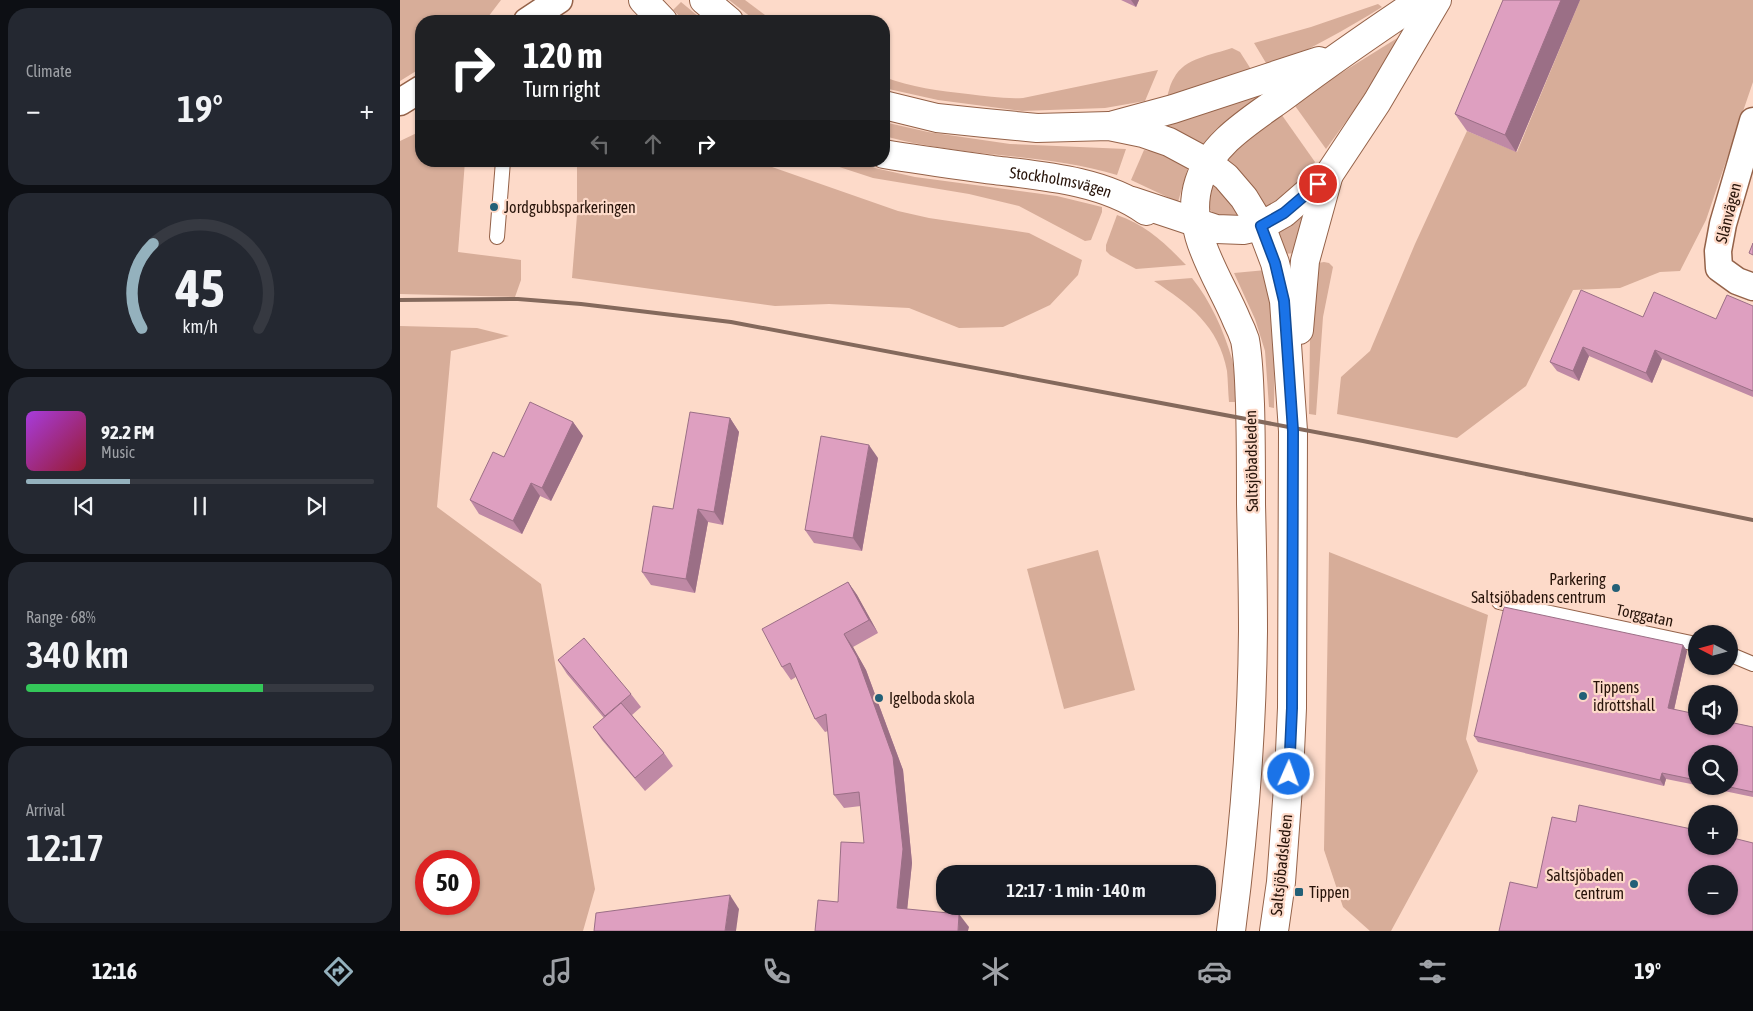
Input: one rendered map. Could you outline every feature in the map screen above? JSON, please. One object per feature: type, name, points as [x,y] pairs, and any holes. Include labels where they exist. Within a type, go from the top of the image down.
[{"type":"main road","points":[[643,0],[657,15]]},
{"type":"main road","points":[[704,0],[722,15]]},
{"type":"main road","points":[[1211,268],[1201,243],[1195,199],[1199,180],[1208,163],[1225,142],[1257,115],[1421,0]]},
{"type":"main road","points":[[1132,201],[1216,230],[1243,230],[1261,226],[1284,213],[1330,173],[1377,102],[1437,0]]},
{"type":"main road","points":[[1109,126],[1172,109],[1340,55]]},
{"type":"main road","points":[[890,106],[936,118],[985,124],[1037,128],[1109,126],[1143,133],[1169,142],[1208,163]]},
{"type":"main road","name":"Stockholmsvägen","points":[[890,155],[1082,184],[1132,201],[1184,241],[1211,268]]},
{"type":"main road","name":"Saltsjöbadsleden","points":[[1208,163],[1226,177],[1244,198],[1261,226],[1275,263],[1284,301],[1293,431],[1292,708],[1285,832],[1274,931]]},
{"type":"main road","points":[[1293,431],[1305,261],[1330,173]]},
{"type":"main road","name":"Saltsjöbadsleden","points":[[1211,268],[1230,304],[1244,339],[1249,384],[1253,632],[1249,739],[1239,872],[1231,931]]},
{"type":"street","points":[[536,15],[559,0]]},
{"type":"street","points":[[400,102],[415,93]]},
{"type":"street","name":"Slånvägen","points":[[1753,121],[1722,224],[1718,251],[1720,268],[1737,281],[1753,288]]},
{"type":"lane","points":[[497,237],[502,167]]},
{"type":"lane","name":"Torggatan","points":[[1499,602],[1688,642]]},
{"type":"lane","points":[[1738,658],[1753,664]]},
{"type":"shaded area","points":[[400,0],[501,0],[490,15],[415,15],[415,72],[400,81]]},
{"type":"shaded area","points":[[729,0],[745,0],[765,15],[748,15]]},
{"type":"shaded area","points":[[1580,0],[1753,0],[1753,82],[1706,220],[1680,271],[1660,272],[1620,288],[1573,290],[1526,386],[1457,438],[1337,414],[1341,377],[1370,351],[1415,244],[1467,131],[1517,152]]},
{"type":"shaded area","points":[[681,2],[697,15],[678,15],[673,10]]},
{"type":"shaded area","points":[[1378,4],[1382,7],[1354,24],[1313,47],[1269,68],[1254,43],[1311,27]]},
{"type":"shaded area","points":[[1399,37],[1402,38],[1398,50],[1326,149],[1293,103]]},
{"type":"shaded area","points":[[1232,48],[1240,52],[1254,74],[1167,97],[1173,80],[1184,66],[1199,58]]},
{"type":"shaded area","points":[[1158,70],[1145,101],[1105,108],[1022,111],[938,100],[890,89],[890,79],[936,90],[995,97],[1023,98]]},
{"type":"shaded area","points":[[1265,90],[1268,95],[1241,111],[1221,126],[1202,147],[1163,131],[1163,119]]},
{"type":"shaded area","points":[[1279,111],[1315,162],[1292,188],[1265,210],[1224,163],[1233,149]]},
{"type":"shaded area","points":[[890,123],[928,132],[1010,144],[1126,149],[1117,175],[1045,160],[949,149],[890,137]]},
{"type":"shaded area","points":[[415,134],[415,167],[465,167],[458,252],[521,260],[521,280],[515,297],[400,294],[400,141]]},
{"type":"shaded area","points":[[1144,150],[1163,153],[1189,164],[1178,202],[1131,180]]},
{"type":"shaded area","points":[[577,167],[772,167],[898,211],[929,218],[1029,233],[1082,260],[1078,275],[1050,305],[1003,327],[959,328],[909,308],[829,304],[775,306],[572,278],[577,215]]},
{"type":"shaded area","points":[[839,167],[872,167],[915,177],[1057,196],[1102,207],[1102,212],[1091,240],[1085,241],[1019,206],[969,194],[873,178]]},
{"type":"shaded area","points":[[1214,183],[1242,216],[1220,216],[1209,209],[1209,186]]},
{"type":"shaded area","points":[[1307,209],[1296,253],[1283,254],[1276,234],[1299,218]]},
{"type":"shaded area","points":[[1117,215],[1146,229],[1186,265],[1136,269],[1110,255],[1106,251],[1106,245]]},
{"type":"shaded area","points":[[1318,263],[1329,263],[1333,267],[1323,317],[1316,415],[1309,414],[1310,334]]},
{"type":"shaded area","points":[[1266,270],[1275,329],[1274,408],[1269,407],[1265,351],[1255,319],[1234,273]]},
{"type":"shaded area","points":[[1192,278],[1216,316],[1225,338],[1233,364],[1236,402],[1229,402],[1227,371],[1223,355],[1210,329],[1179,298],[1154,281]]},
{"type":"shaded area","points":[[400,326],[477,328],[509,336],[451,351],[437,507],[541,584],[595,889],[583,931],[400,931]]},
{"type":"shaded area","points":[[1098,550],[1135,690],[1064,709],[1027,569]]},
{"type":"shaded area","points":[[1329,552],[1488,615],[1466,739],[1478,771],[1391,931],[1370,931],[1343,907],[1324,850]]},
{"type":"building","points":[[1503,0],[1561,0],[1505,135],[1455,114]]},
{"type":"building","points":[[1753,243],[1753,255],[1749,253]]},
{"type":"building","points":[[1581,290],[1643,317],[1654,292],[1716,319],[1727,295],[1753,306],[1753,391],[1655,350],[1646,373],[1583,347],[1573,371],[1550,362]]},
{"type":"building","points":[[530,402],[573,422],[542,488],[531,483],[513,521],[470,500],[493,452],[504,457]]},
{"type":"building","points":[[690,412],[730,418],[714,512],[698,509],[686,579],[642,572],[653,506],[673,509]]},
{"type":"building","points":[[821,436],[869,445],[853,538],[805,530]]},
{"type":"building","points":[[848,582],[869,620],[844,634],[857,657],[893,757],[903,849],[897,908],[936,912],[936,915],[959,915],[958,931],[815,931],[818,900],[838,902],[841,842],[864,843],[859,792],[834,795],[826,714],[815,719],[790,663],[782,667],[762,629]]},
{"type":"building","name":"Tippens idrottshall","points":[[1504,607],[1683,645],[1668,708],[1688,712],[1688,735],[1738,735],[1738,724],[1753,727],[1753,792],[1738,789],[1738,745],[1688,745],[1688,778],[1662,773],[1660,780],[1474,736]]},
{"type":"building","points":[[584,638],[631,694],[605,716],[558,660]]},
{"type":"building","points":[[621,703],[664,753],[635,778],[593,727]]},
{"type":"building","name":"Saltsjöbaden centrum","points":[[1579,805],[1688,828],[1688,855],[1738,855],[1738,839],[1753,843],[1753,931],[1499,931],[1510,882],[1537,888],[1552,817],[1576,822]]},
{"type":"building","points":[[730,895],[725,931],[594,931],[596,913]]},
{"type":"railway","points":[[400,300],[518,299],[581,304],[731,322],[1363,441],[1753,520]]},
{"type":"place","name":"Jordgubbsparkeringen","points":[[494,207]]},
{"type":"place","name":"Parkering Saltsjöbadens centrum","points":[[1616,588]]},
{"type":"place","name":"Tippens idrottshall","points":[[1583,696]]},
{"type":"place","name":"Igelboda skola","points":[[879,698]]},
{"type":"place","name":"Saltsjöbaden centrum","points":[[1634,884]]},
{"type":"place","name":"Tippen","points":[[1299,892]]},
{"type":"route","points":[[1289,774],[1292,708],[1293,431],[1284,301],[1275,263],[1261,226],[1284,213],[1318,184]]}]
